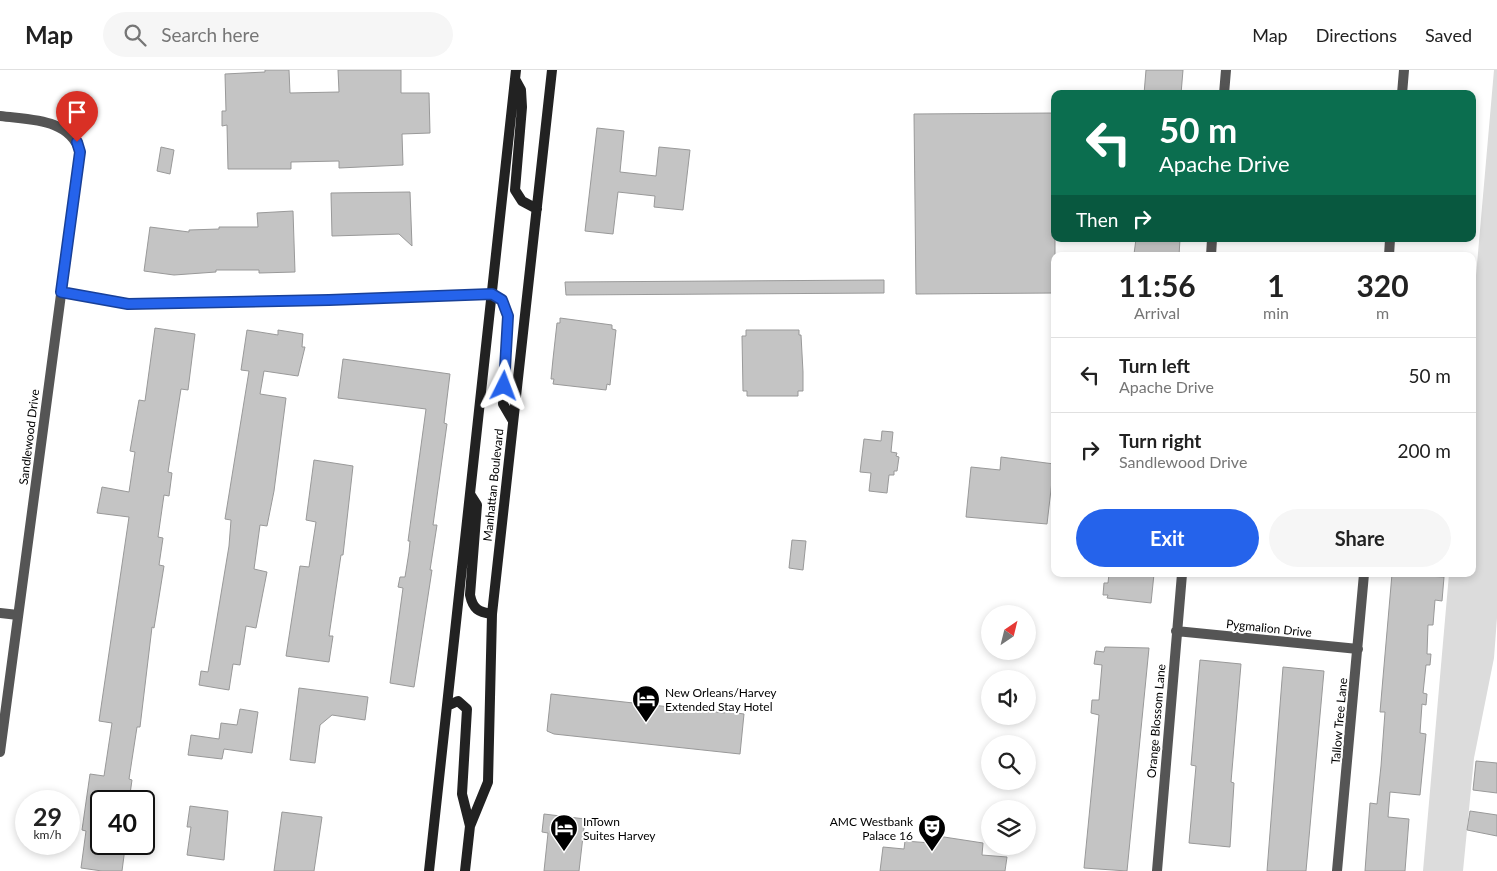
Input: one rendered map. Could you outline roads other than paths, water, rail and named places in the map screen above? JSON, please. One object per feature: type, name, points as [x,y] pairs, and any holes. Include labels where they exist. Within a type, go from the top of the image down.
[{"type":"street","name":"Manhattan Boulevard","points":[[465,871],[470,826],[488,782],[492,614],[552,70]]},
{"type":"street","points":[[1224,90],[1226,70]]},
{"type":"street","points":[[1402,90],[1404,70]]},
{"type":"street","name":"Manhattan Boulevard","points":[[429,871],[515,74]]},
{"type":"street","points":[[515,74],[521,90],[522,108],[514,190],[522,201],[536,209]]},
{"type":"street","name":"Sandlewood Drive","points":[[0,116],[51,124],[66,131],[77,142],[80,152],[0,752]]},
{"type":"street","points":[[61,292],[128,304],[329,300],[492,294],[502,300],[508,316],[503,404],[513,420]]},
{"type":"street","points":[[470,494],[477,505],[471,600],[476,610],[492,614]]},
{"type":"street","name":"Orange Blossom Lane","points":[[1157,871],[1182,577]]},
{"type":"street","name":"Tallow Tree Lane","points":[[1337,871],[1364,577]]},
{"type":"street","points":[[0,613],[18,615]]},
{"type":"street","name":"Pygmalion Drive","points":[[1176,631],[1358,650]]},
{"type":"street","points":[[447,706],[458,700],[467,709],[462,794],[470,826]]},
{"type":"place","name":"New Orleans/Harvey Extended Stay Hotel","points":[[646,723]]},
{"type":"place","name":"InTown Suites Harvey","points":[[564,852]]},
{"type":"place","name":"AMC Westbank Palace 16","points":[[932,852]]}]
